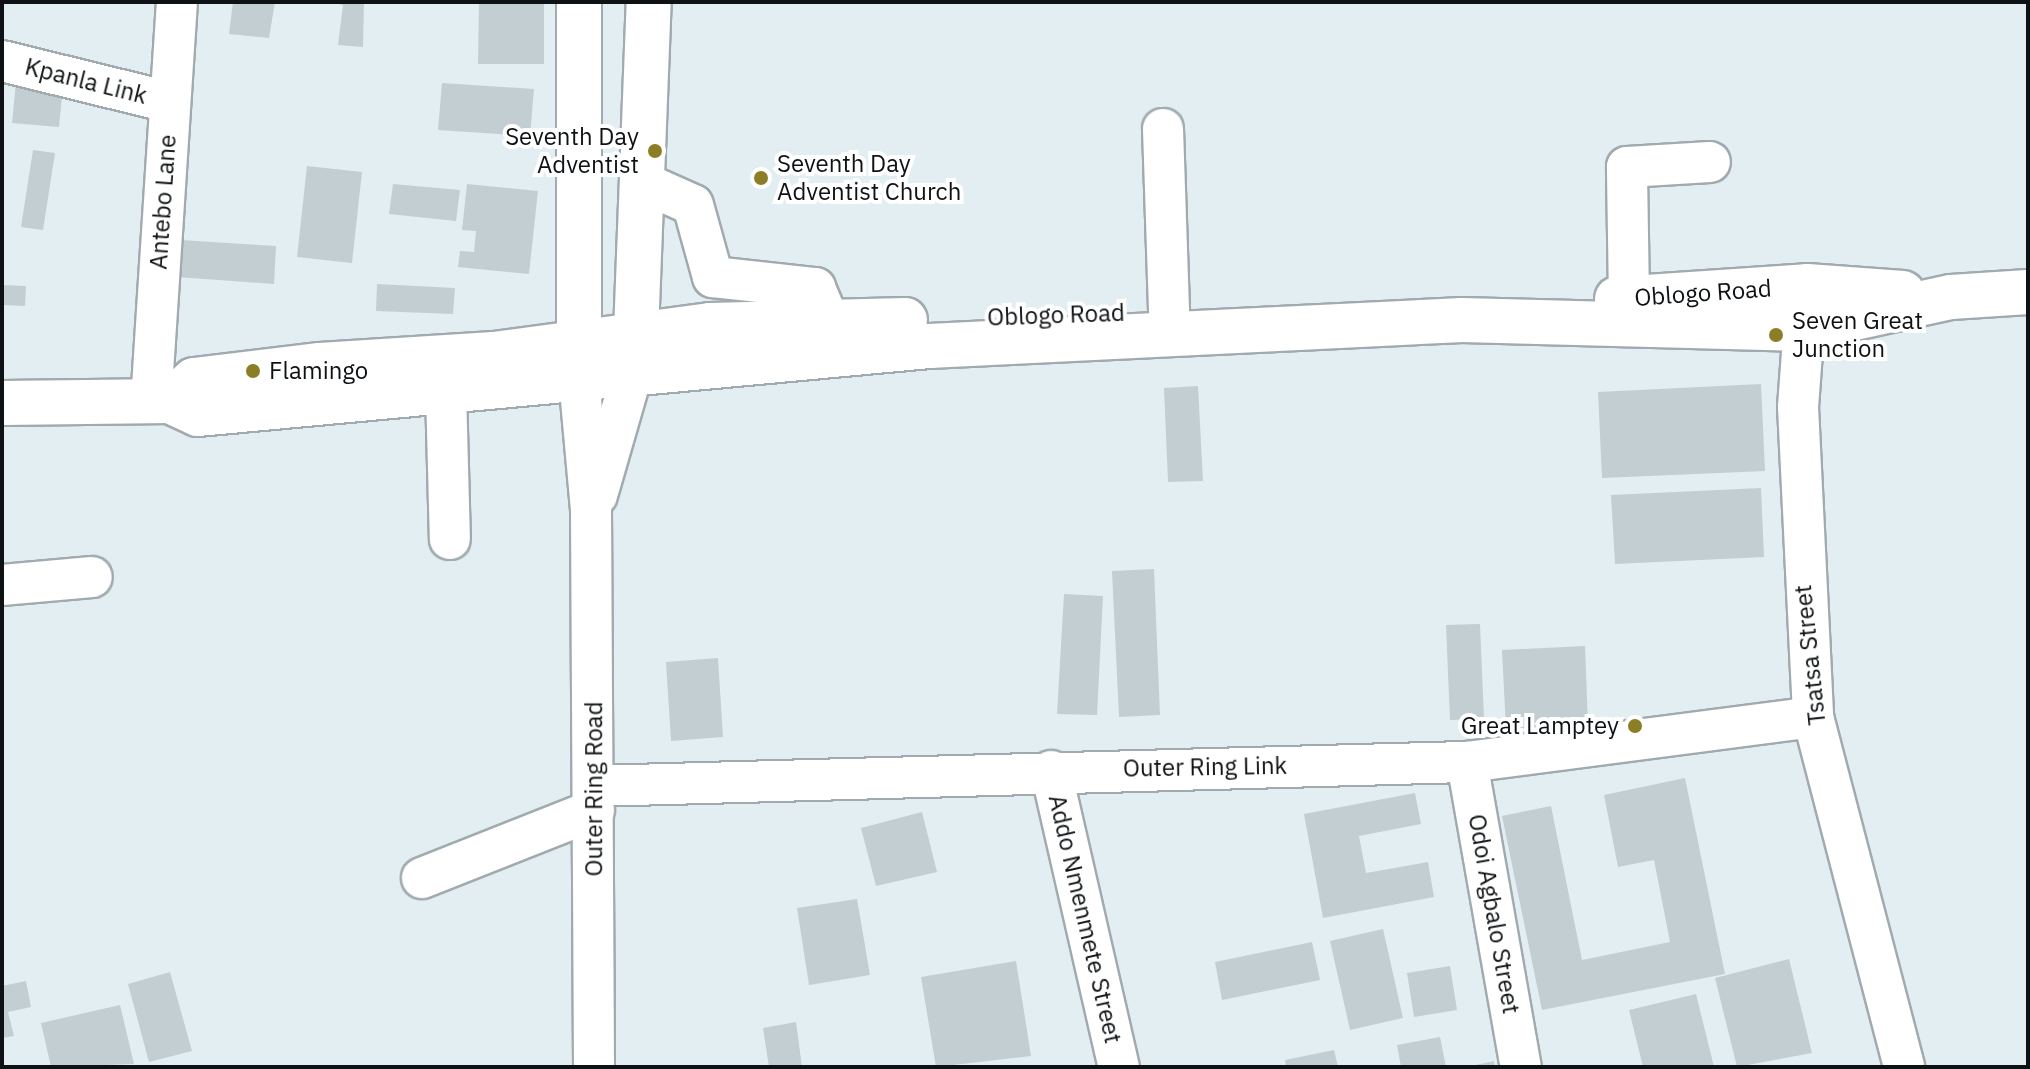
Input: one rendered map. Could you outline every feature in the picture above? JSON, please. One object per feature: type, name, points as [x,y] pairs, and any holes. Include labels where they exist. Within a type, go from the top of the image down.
[{"type":"main road","name":"Outer Ring Road","points":[[578,358],[579,2]]},
{"type":"main road","name":"Outer Ring Road","points":[[637,351],[646,184],[649,2]]},
{"type":"main road","name":"Oblogo Road","points":[[2,403],[161,402],[198,414],[446,391],[578,358],[830,323],[1629,299],[1807,286],[1951,297],[2028,292]]},
{"type":"main road","name":"Oblogo Road","points":[[637,351],[945,345],[1462,320],[1804,329],[1951,297]]},
{"type":"main road","name":"Oblogo Road","points":[[161,402],[194,380],[494,354],[578,358]]},
{"type":"street","name":"Antebo Lane","points":[[161,402],[169,102],[177,2]]},
{"type":"street","name":"Kpanla Link","points":[[2,61],[169,102]]},
{"type":"street","points":[[1163,129],[1169,311]]},
{"type":"street","points":[[1629,299],[1627,167],[1710,162]]},
{"type":"street","points":[[646,184],[693,205],[713,277],[815,288],[830,323]]},
{"type":"street","name":"Tsatsa Street","points":[[1807,286],[1801,558],[1813,717],[1904,1067]]},
{"type":"street","name":"Outer Ring Road","points":[[591,510],[637,351]]},
{"type":"street","name":"Outer Ring Road","points":[[578,358],[591,510],[595,798],[594,1067]]},
{"type":"street","points":[[446,391],[450,539]]},
{"type":"street","points":[[2,585],[92,577]]},
{"type":"street","name":"Outer Ring Link","points":[[422,878],[595,798],[1051,771],[1467,762],[1813,717]]},
{"type":"street","name":"Odoi Agbalo Street","points":[[1467,762],[1521,1067]]},
{"type":"street","name":"Addo Nmenmete Street","points":[[1051,771],[1119,1067]]},
{"type":"building","points":[[233,2],[275,2],[269,38],[229,34]]},
{"type":"building","points":[[330,2],[364,2],[363,47],[338,45],[343,5]]},
{"type":"building","points":[[479,2],[544,2],[544,64],[478,64]]},
{"type":"building","points":[[16,82],[63,87],[59,127],[12,123]]},
{"type":"building","points":[[442,83],[534,89],[530,136],[438,130]]},
{"type":"building","points":[[33,150],[55,153],[43,230],[21,227]]},
{"type":"building","points":[[307,166],[362,172],[352,263],[297,257]]},
{"type":"building","points":[[393,184],[460,190],[456,221],[389,214]]},
{"type":"building","points":[[467,184],[538,191],[529,274],[458,267],[460,251],[474,252],[476,231],[462,230]]},
{"type":"building","points":[[180,240],[276,246],[274,284],[177,277]]},
{"type":"building","points":[[377,284],[455,288],[453,314],[376,311]]},
{"type":"building","points":[[2,285],[26,286],[25,306],[2,305]]},
{"type":"building","points":[[1761,384],[1765,471],[1602,478],[1598,392]]},
{"type":"building","points":[[1198,386],[1203,481],[1168,482],[1164,388]]},
{"type":"building","points":[[1761,488],[1764,557],[1615,564],[1611,495]]},
{"type":"building","points":[[1154,569],[1160,715],[1119,717],[1112,571]]},
{"type":"building","points":[[1064,594],[1103,596],[1097,715],[1057,714]]},
{"type":"building","points":[[1480,624],[1484,719],[1450,720],[1446,625]]},
{"type":"building","points":[[1585,646],[1588,725],[1506,729],[1502,650]]},
{"type":"building","points":[[718,658],[723,737],[671,741],[666,662]]},
{"type":"building","points":[[1685,778],[1725,974],[1542,1010],[1502,816],[1551,806],[1582,960],[1670,942],[1654,860],[1618,867],[1604,795]]},
{"type":"building","points":[[1415,793],[1421,824],[1359,836],[1366,873],[1428,862],[1434,897],[1323,918],[1304,814]]},
{"type":"building","points":[[922,812],[937,872],[876,886],[861,828]]},
{"type":"building","points":[[857,899],[870,975],[809,985],[797,908]]},
{"type":"building","points":[[1383,929],[1403,1018],[1350,1030],[1330,941]]},
{"type":"building","points":[[1312,942],[1320,980],[1222,1000],[1215,962]]},
{"type":"building","points":[[1789,959],[1812,1053],[1737,1067],[1715,978]]},
{"type":"building","points":[[1016,961],[1031,1056],[936,1067],[921,977]]},
{"type":"building","points":[[1450,966],[1457,1010],[1414,1017],[1407,973]]},
{"type":"building","points":[[170,972],[192,1051],[149,1062],[128,984]]},
{"type":"building","points":[[26,981],[31,1007],[8,1012],[14,1036],[2,1038],[2,986]]},
{"type":"building","points":[[1696,994],[1714,1067],[1643,1067],[1629,1010]]},
{"type":"building","points":[[120,1005],[134,1064],[51,1067],[41,1023]]},
{"type":"building","points":[[796,1022],[802,1067],[769,1067],[763,1028]]},
{"type":"building","points":[[1440,1037],[1446,1067],[1401,1067],[1397,1045]]},
{"type":"building","points":[[1334,1050],[1338,1067],[1286,1067],[1285,1060]]},
{"type":"building","points":[[1494,1061],[1495,1067],[1471,1066]]},
{"type":"place","name":"Seventh Day Adventist","points":[[655,151]]},
{"type":"place","name":"Seventh Day Adventist Church","points":[[761,178]]},
{"type":"place","name":"Seven Great Junction","points":[[1776,335]]},
{"type":"place","name":"Flamingo","points":[[253,371]]},
{"type":"place","name":"Great Lamptey","points":[[1635,726]]}]
